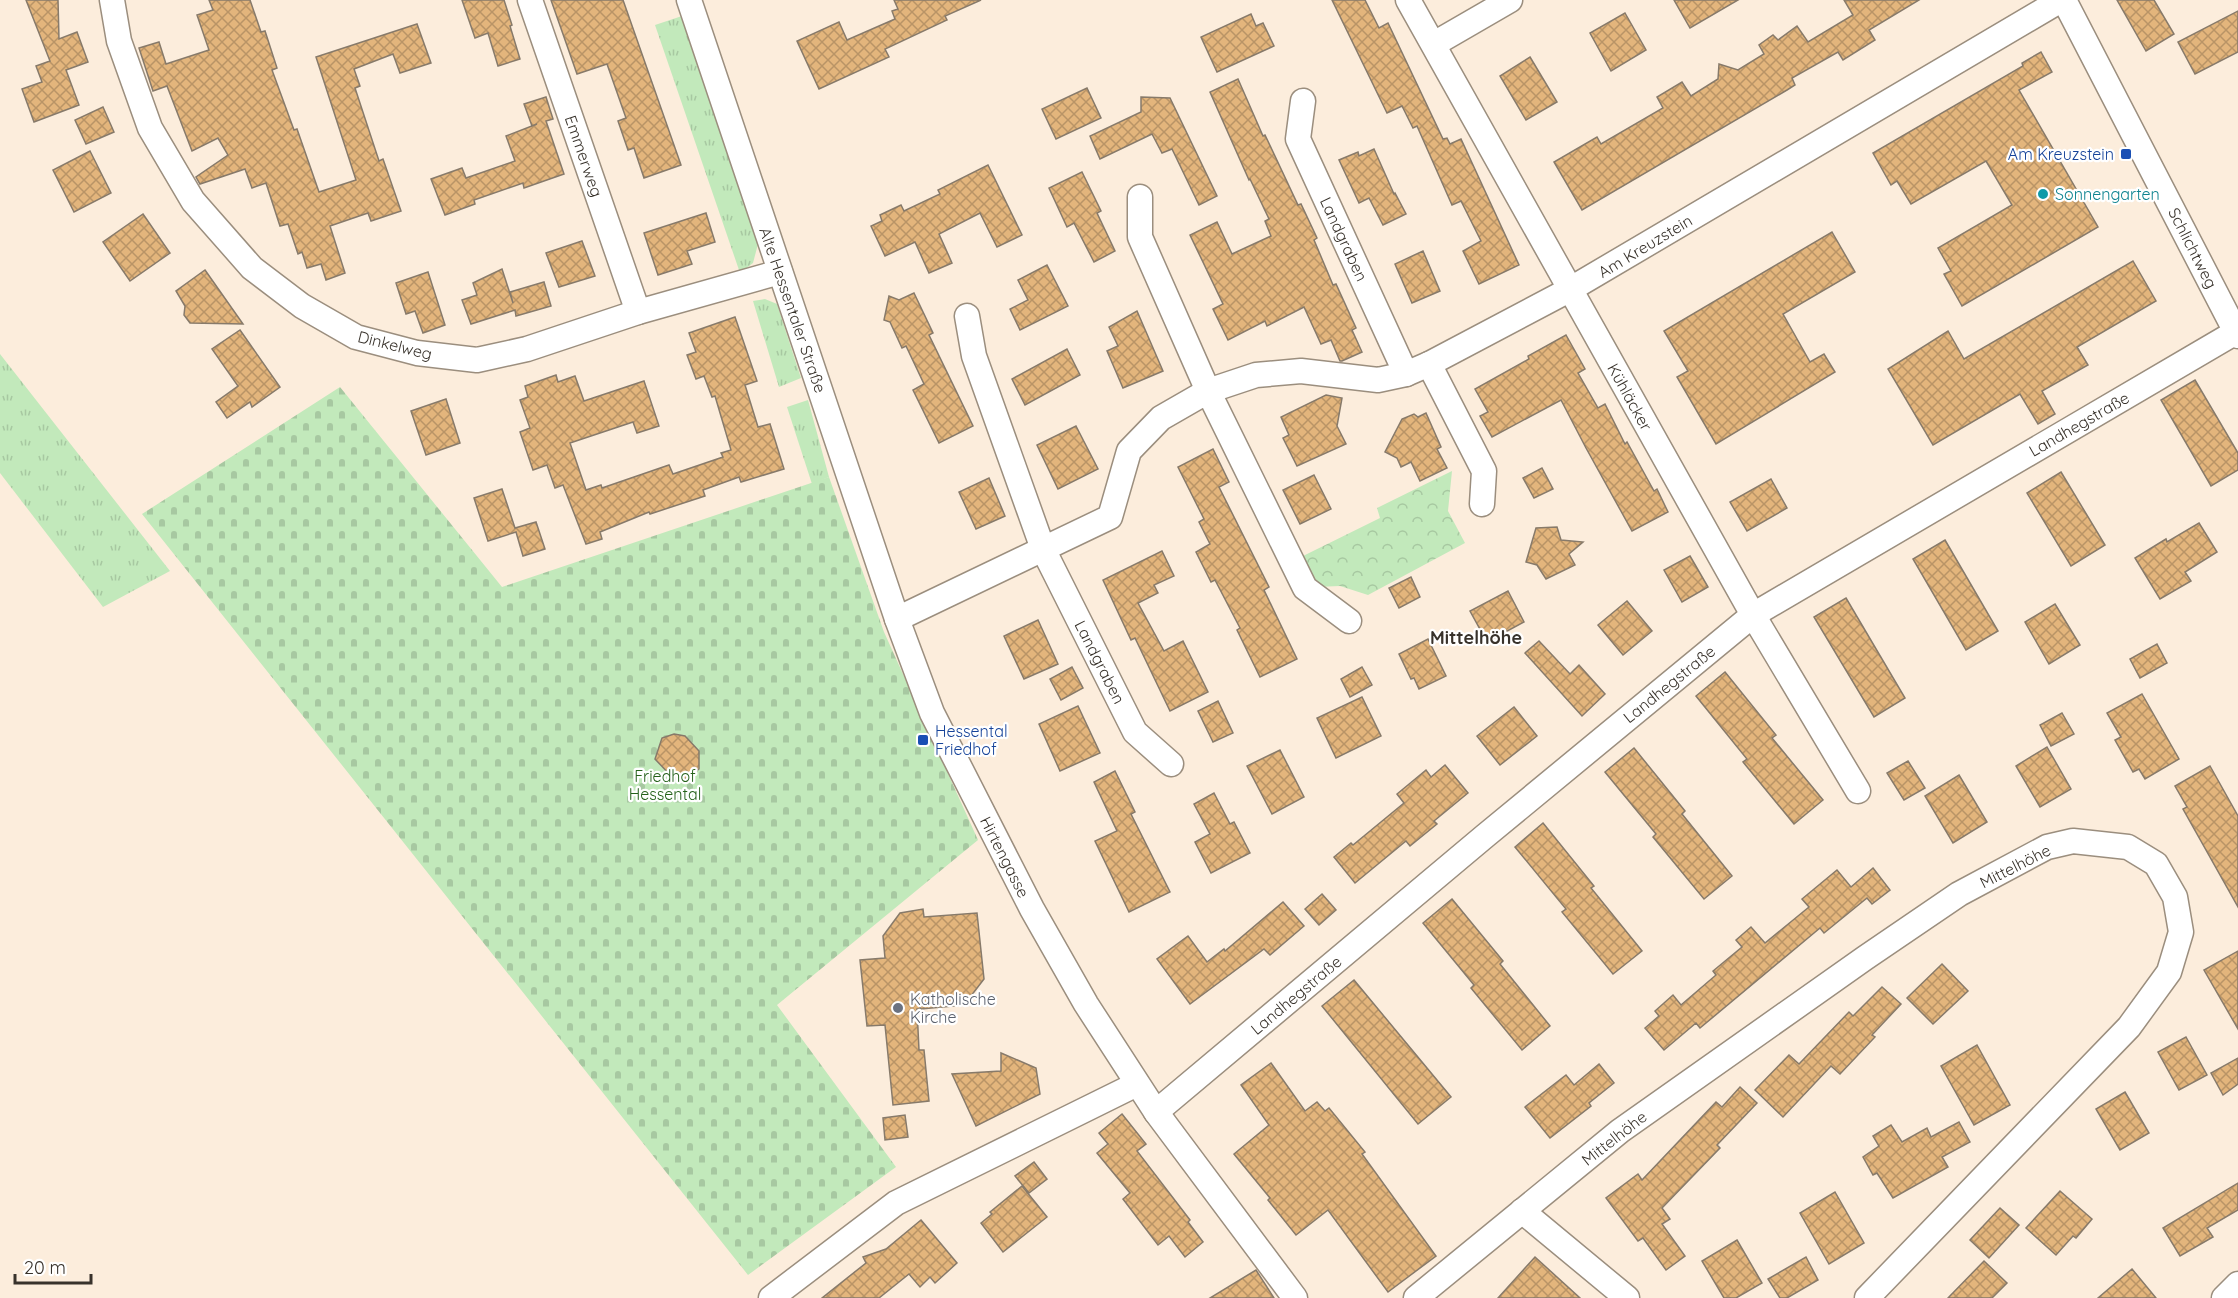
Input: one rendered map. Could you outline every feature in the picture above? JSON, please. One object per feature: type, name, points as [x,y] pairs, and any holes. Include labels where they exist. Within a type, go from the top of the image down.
[{"type":"street","name":"Dinkelweg","points":[[112,0],[119,41],[150,128],[193,201],[252,268],[302,306],[356,337],[417,353],[477,360],[527,349],[638,312],[780,272]]},
{"type":"street","name":"Emmerweg","points":[[530,0],[638,312]]},
{"type":"street","name":"Alte Hessentaler Straße","points":[[689,0],[897,619]]},
{"type":"street","name":"Kühläcker","points":[[1408,0],[1753,615],[1858,791]]},
{"type":"street","points":[[1434,44],[1510,0]]},
{"type":"street","name":"Am Kreuzstein","points":[[1569,290],[2062,0]]},
{"type":"street","name":"Schlichtweg","points":[[2062,0],[2237,334]]},
{"type":"street","name":"Landgraben","points":[[1303,101],[1298,139],[1406,374]]},
{"type":"street","points":[[1140,197],[1140,237],[1208,391],[1305,588],[1349,621]]},
{"type":"street","points":[[897,619],[1110,517],[1129,451],[1161,418],[1208,391],[1256,375],[1301,371],[1378,380],[1406,374],[1569,290]]},
{"type":"street","name":"Landgraben","points":[[967,316],[974,356],[1043,549],[1135,732],[1172,764]]},
{"type":"street","name":"Landhegstraße","points":[[1156,1112],[1753,615],[2237,334]]},
{"type":"street","points":[[1429,364],[1484,471],[1482,504]]},
{"type":"street","name":"Hirtengasse","points":[[897,619],[932,713],[1032,909],[1086,1004],[1156,1112],[1295,1298]]},
{"type":"street","name":"Mittelhöhe","points":[[1416,1298],[1620,1131],[1959,894],[2047,848],[2073,841],[2128,848],[2156,864],[2175,897],[2181,932],[2169,972],[2129,1027],[1867,1298]]},
{"type":"street","points":[[771,1298],[896,1203],[1137,1084]]},
{"type":"street","points":[[1522,1211],[1627,1298]]},
{"type":"street","points":[[2224,1298],[2238,1284]]},
{"type":"green space","points":[[682,16],[758,244],[753,263],[740,273],[655,25]]},
{"type":"green space","points":[[765,299],[777,304],[801,378],[779,387],[753,301]]},
{"type":"green space","points":[[0,354],[170,571],[103,607],[0,473]]},
{"type":"green space","name":"Friedhof Hessental","points":[[340,387],[502,587],[829,477],[884,632],[978,840],[777,1005],[896,1167],[748,1275],[142,514]]},
{"type":"green space","points":[[808,400],[829,477],[812,484],[787,407]]},
{"type":"green space","points":[[1452,471],[1448,511],[1465,543],[1368,595],[1340,586],[1316,587],[1301,557],[1380,518],[1377,508]]},
{"type":"building","points":[[26,0],[58,0],[59,39],[77,32],[88,62],[66,70],[79,105],[34,122],[22,89],[42,82],[36,66],[50,61]]},
{"type":"building","points":[[209,0],[250,0],[261,32],[265,31],[277,68],[272,70],[294,130],[297,129],[319,192],[356,180],[316,57],[417,24],[431,63],[400,73],[393,54],[354,69],[360,86],[355,88],[379,161],[383,159],[401,211],[371,221],[368,213],[330,226],[345,273],[326,280],[321,264],[307,268],[302,252],[298,254],[288,224],[280,226],[266,183],[252,188],[245,169],[200,184],[196,177],[228,155],[218,138],[192,151],[167,86],[153,91],[139,48],[159,42],[166,64],[209,50],[197,15],[213,10]]},
{"type":"building","points":[[462,0],[504,0],[520,59],[498,66],[488,33],[475,38]]},
{"type":"building","points":[[551,0],[623,0],[681,165],[644,178],[634,148],[628,150],[618,121],[626,118],[607,64],[577,74]]},
{"type":"building","points":[[894,0],[981,0],[945,16],[947,20],[885,49],[889,57],[819,89],[797,41],[839,22],[847,40],[895,19],[892,11],[898,9]]},
{"type":"building","points":[[1332,0],[1365,0],[1379,28],[1388,23],[1443,139],[1447,138],[1450,144],[1461,139],[1519,265],[1479,284],[1463,251],[1481,241],[1461,201],[1452,205],[1417,126],[1413,128],[1402,106],[1387,113]]},
{"type":"building","points":[[1674,0],[1738,0],[1690,28]]},
{"type":"building","points":[[1844,0],[1919,0],[1869,30],[1875,40],[1843,60],[1838,52],[1792,78],[1795,85],[1582,210],[1554,162],[1597,137],[1601,144],[1663,108],[1657,97],[1682,82],[1691,96],[1718,79],[1719,64],[1738,70],[1764,54],[1759,45],[1773,35],[1778,40],[1797,26],[1808,42],[1853,15]]},
{"type":"building","points":[[2117,0],[2154,0],[2174,34],[2146,51]]},
{"type":"building","points":[[2238,11],[2238,52],[2195,74],[2178,42]]},
{"type":"building","points":[[1625,13],[1646,50],[1611,71],[1590,33]]},
{"type":"building","points":[[1251,14],[1256,26],[1263,23],[1274,46],[1217,72],[1201,37]]},
{"type":"building","name":"Sonnengarten","points":[[2041,52],[2052,72],[2019,90],[2098,227],[1962,306],[1944,274],[1951,271],[1938,248],[2012,205],[1986,161],[1911,204],[1897,181],[1891,185],[1873,153],[2023,66],[2022,63]]},
{"type":"building","points":[[1530,57],[1557,102],[1526,120],[1500,76]]},
{"type":"building","points":[[1238,79],[1263,136],[1265,135],[1298,205],[1301,204],[1317,238],[1314,240],[1333,285],[1336,284],[1356,328],[1352,330],[1362,352],[1342,361],[1331,340],[1321,344],[1304,307],[1267,326],[1265,321],[1228,340],[1213,309],[1223,304],[1190,235],[1217,222],[1232,254],[1271,236],[1265,221],[1269,219],[1210,92]]},
{"type":"building","points":[[1087,88],[1101,118],[1056,139],[1042,109]]},
{"type":"building","points":[[546,97],[553,119],[546,121],[564,174],[524,188],[523,183],[474,200],[475,204],[445,215],[431,179],[462,168],[466,178],[515,161],[506,136],[532,126],[524,104]]},
{"type":"building","points":[[1141,97],[1170,98],[1217,196],[1199,205],[1172,149],[1162,153],[1152,134],[1100,159],[1090,136],[1141,112]]},
{"type":"building","points":[[103,107],[114,132],[86,144],[75,120]]},
{"type":"building","points":[[1374,149],[1394,194],[1406,214],[1383,225],[1369,198],[1359,203],[1339,160],[1358,152],[1359,156]]},
{"type":"building","points":[[90,151],[111,193],[74,212],[53,170]]},
{"type":"building","points":[[988,165],[1022,235],[997,247],[980,213],[939,234],[952,263],[929,273],[915,242],[885,256],[871,226],[882,221],[880,215],[901,205],[904,211],[940,194],[938,190]]},
{"type":"building","points":[[1082,172],[1101,211],[1097,213],[1115,251],[1094,262],[1074,223],[1067,227],[1049,188]]},
{"type":"building","points":[[706,213],[715,242],[687,251],[692,264],[658,275],[644,233]]},
{"type":"building","points":[[143,214],[170,253],[130,281],[103,242]]},
{"type":"building","points":[[1832,232],[1855,272],[1783,314],[1810,362],[1824,354],[1835,372],[1716,444],[1677,377],[1688,371],[1664,331]]},
{"type":"building","points":[[582,241],[595,276],[559,287],[546,253]]},
{"type":"building","points":[[1423,251],[1440,291],[1412,303],[1395,264]]},
{"type":"building","points":[[2133,261],[2156,301],[2077,347],[2088,365],[2042,391],[2055,414],[2038,424],[2020,394],[1933,445],[1888,369],[1948,331],[1964,359]]},
{"type":"building","points":[[1047,265],[1068,306],[1020,330],[1010,309],[1028,300],[1018,280]]},
{"type":"building","points":[[502,269],[513,303],[510,292],[544,282],[551,306],[516,316],[515,310],[471,324],[462,300],[477,295],[473,283]]},
{"type":"building","points":[[205,270],[243,324],[190,323],[184,315],[185,306],[176,291]]},
{"type":"building","points":[[428,272],[445,325],[423,333],[415,311],[406,314],[396,283]]},
{"type":"building","points":[[914,293],[933,333],[929,335],[973,426],[939,443],[913,390],[924,384],[906,346],[902,348],[890,322],[884,320],[889,296],[899,300]]},
{"type":"building","points":[[1137,311],[1163,371],[1123,388],[1107,351],[1118,346],[1109,327]]},
{"type":"building","points":[[735,317],[757,381],[745,385],[758,427],[770,424],[784,469],[741,482],[739,477],[703,490],[705,496],[650,514],[649,512],[600,532],[602,539],[586,544],[563,485],[555,488],[547,465],[533,470],[520,432],[530,428],[520,400],[528,397],[525,386],[556,375],[558,382],[575,376],[584,401],[644,381],[659,426],[637,433],[633,422],[570,443],[586,490],[601,485],[602,488],[669,465],[673,474],[723,457],[721,453],[731,450],[715,396],[712,397],[704,376],[696,379],[687,355],[696,352],[689,333]]},
{"type":"building","points":[[240,330],[280,387],[252,407],[250,402],[227,418],[216,402],[238,386],[212,349]]},
{"type":"building","points":[[1566,335],[1585,369],[1578,373],[1598,408],[1605,404],[1625,444],[1627,442],[1654,491],[1657,489],[1668,512],[1632,531],[1561,400],[1492,437],[1480,416],[1488,412],[1475,389]]},
{"type":"building","points":[[1067,349],[1080,375],[1025,405],[1012,379]]},
{"type":"building","points":[[2195,380],[2238,453],[2238,470],[2211,486],[2161,400]]},
{"type":"building","points":[[1326,395],[1342,398],[1337,426],[1346,444],[1297,466],[1283,438],[1289,435],[1281,417]]},
{"type":"building","points":[[446,399],[460,443],[426,455],[411,411]]},
{"type":"building","points":[[1426,413],[1441,447],[1437,449],[1447,468],[1420,481],[1411,462],[1401,467],[1397,458],[1385,452],[1402,419],[1414,414],[1418,417]]},
{"type":"building","points":[[1076,426],[1098,469],[1058,489],[1037,445]]},
{"type":"building","points":[[1213,449],[1229,482],[1219,487],[1269,587],[1264,590],[1297,659],[1260,677],[1237,630],[1240,628],[1215,580],[1211,582],[1196,552],[1210,544],[1199,522],[1204,519],[1178,467]]},
{"type":"building","points":[[1542,468],[1553,489],[1534,498],[1523,478]]},
{"type":"building","points":[[2061,472],[2105,545],[2071,566],[2027,493]]},
{"type":"building","points":[[1314,475],[1331,509],[1300,524],[1283,490]]},
{"type":"building","points":[[989,478],[1005,516],[976,529],[959,492]]},
{"type":"building","points":[[1771,479],[1787,508],[1747,531],[1730,502]]},
{"type":"building","points":[[502,489],[515,528],[536,522],[545,549],[523,556],[516,532],[488,541],[474,498]]},
{"type":"building","points":[[2199,523],[2217,552],[2185,572],[2191,581],[2160,599],[2135,558]]},
{"type":"building","points":[[1557,527],[1561,540],[1583,542],[1569,554],[1575,565],[1546,579],[1537,565],[1526,562],[1536,528]]},
{"type":"building","points":[[1945,540],[1998,631],[1966,650],[1913,559]]},
{"type":"building","points":[[1162,551],[1174,576],[1154,585],[1158,593],[1138,603],[1164,651],[1183,641],[1208,692],[1170,711],[1135,638],[1131,640],[1103,580]]},
{"type":"building","points":[[1690,556],[1708,587],[1682,602],[1664,570]]},
{"type":"building","points":[[1411,577],[1420,597],[1399,608],[1389,588]]},
{"type":"building","points":[[1508,591],[1524,622],[1487,642],[1470,611]]},
{"type":"building","points":[[1846,598],[1905,698],[1874,717],[1814,617]]},
{"type":"building","points":[[1627,601],[1652,631],[1623,655],[1598,625]]},
{"type":"building","points":[[2055,604],[2080,645],[2049,664],[2025,622]]},
{"type":"building","points":[[1038,620],[1058,664],[1024,679],[1004,636]]},
{"type":"building","points":[[1428,639],[1446,676],[1419,689],[1414,678],[1411,679],[1399,654]]},
{"type":"building","points":[[1539,641],[1570,674],[1579,665],[1605,694],[1582,716],[1525,653]]},
{"type":"building","points":[[2157,644],[2167,663],[2140,678],[2130,659]]},
{"type":"building","points":[[1072,667],[1083,688],[1061,700],[1050,679]]},
{"type":"building","points":[[1362,667],[1372,685],[1350,697],[1341,679]]},
{"type":"building","points":[[1725,672],[1776,735],[1772,738],[1823,800],[1794,824],[1743,762],[1747,759],[1696,696]]},
{"type":"building","points":[[2142,694],[2179,759],[2145,779],[2139,769],[2133,772],[2115,740],[2121,737],[2107,713]]},
{"type":"building","points":[[1362,697],[1381,736],[1336,758],[1317,718]]},
{"type":"building","points":[[1218,701],[1233,733],[1213,742],[1198,711]]},
{"type":"building","points":[[1078,706],[1100,753],[1060,771],[1039,724]]},
{"type":"building","points":[[1514,707],[1537,736],[1500,765],[1477,736]]},
{"type":"building","points":[[2062,713],[2074,734],[2051,746],[2040,725]]},
{"type":"building","points":[[674,734],[685,736],[699,751],[699,769],[687,779],[674,779],[655,759],[662,738]]},
{"type":"building","points":[[2047,747],[2071,789],[2040,807],[2016,766]]},
{"type":"building","points":[[1634,748],[1685,811],[1682,814],[1732,876],[1704,899],[1653,837],[1656,834],[1605,772]]},
{"type":"building","points":[[1280,750],[1304,797],[1272,814],[1247,766]]},
{"type":"building","points":[[1908,761],[1925,788],[1904,800],[1887,773]]},
{"type":"building","points":[[1445,765],[1468,793],[1434,821],[1437,824],[1410,846],[1406,841],[1355,883],[1334,857],[1351,843],[1353,845],[1404,803],[1397,794],[1426,770],[1431,777]]},
{"type":"building","points":[[2210,766],[2238,816],[2238,907],[2183,809],[2187,807],[2175,786]]},
{"type":"building","points":[[1115,771],[1135,812],[1131,814],[1170,892],[1129,912],[1095,841],[1117,831],[1094,782]]},
{"type":"building","points":[[1959,775],[1987,822],[1953,843],[1925,796]]},
{"type":"building","points":[[1214,793],[1230,824],[1234,822],[1250,853],[1211,873],[1195,842],[1210,834],[1194,804]]},
{"type":"building","points":[[1543,823],[1642,951],[1613,974],[1562,912],[1566,909],[1515,847]]},
{"type":"building","points":[[1873,868],[1890,890],[1872,904],[1867,898],[1824,933],[1820,928],[1700,1028],[1696,1023],[1664,1050],[1645,1028],[1659,1016],[1655,1011],[1673,995],[1681,1005],[1716,975],[1713,971],[1742,947],[1736,940],[1751,927],[1765,943],[1809,907],[1802,899],[1837,870],[1851,887]]},
{"type":"building","points":[[1322,894],[1336,910],[1319,925],[1305,909]]},
{"type":"building","points":[[1452,899],[1503,961],[1500,964],[1550,1026],[1522,1050],[1471,988],[1474,985],[1423,923]]},
{"type":"building","points":[[1283,902],[1304,926],[1270,955],[1264,949],[1190,1004],[1157,959],[1188,936],[1207,962],[1224,949],[1225,951]]},
{"type":"building","name":"Katholische Kirche","points":[[923,909],[924,917],[977,913],[984,979],[964,1005],[921,1009],[919,1004],[920,1009],[917,1009],[919,1050],[924,1050],[929,1101],[893,1105],[885,1025],[867,1026],[860,960],[885,958],[883,936],[900,913]]},
{"type":"building","points":[[2238,951],[2238,1029],[2204,970]]},
{"type":"building","points":[[1942,964],[1968,991],[1933,1024],[1907,998]]},
{"type":"building","points":[[1354,980],[1451,1097],[1418,1124],[1322,1006]]},
{"type":"building","points":[[1882,987],[1901,1004],[1872,1035],[1875,1037],[1840,1074],[1831,1066],[1783,1117],[1755,1090],[1789,1055],[1799,1064],[1849,1012],[1853,1016]]},
{"type":"building","points":[[2186,1037],[2207,1075],[2179,1090],[2158,1052]]},
{"type":"building","points":[[1977,1045],[2010,1105],[1974,1125],[1941,1066]]},
{"type":"building","points":[[1001,1053],[1036,1068],[1040,1094],[976,1126],[952,1074],[1001,1071]]},
{"type":"building","points":[[2238,1058],[2238,1084],[2223,1095],[2211,1073]]},
{"type":"building","points":[[1271,1063],[1305,1111],[1317,1102],[1325,1111],[1329,1108],[1365,1152],[1362,1154],[1436,1256],[1388,1292],[1328,1210],[1296,1235],[1268,1200],[1270,1198],[1234,1154],[1269,1125],[1241,1085]]},
{"type":"building","points":[[1599,1064],[1614,1083],[1589,1103],[1591,1106],[1550,1138],[1525,1107],[1566,1075],[1574,1085]]},
{"type":"building","points":[[1740,1087],[1757,1103],[1717,1145],[1720,1148],[1662,1208],[1670,1219],[1662,1224],[1685,1256],[1666,1270],[1643,1238],[1638,1241],[1606,1198],[1638,1174],[1642,1180],[1716,1102],[1722,1107]]},
{"type":"building","points":[[2125,1092],[2149,1133],[2120,1150],[2096,1109]]},
{"type":"building","points":[[1122,1114],[1146,1144],[1137,1151],[1190,1220],[1188,1222],[1203,1242],[1185,1257],[1169,1236],[1158,1245],[1123,1199],[1130,1193],[1097,1153],[1108,1144],[1099,1133]]},
{"type":"building","points":[[905,1115],[908,1137],[885,1140],[883,1118]]},
{"type":"building","points":[[1959,1122],[1970,1142],[1942,1157],[1948,1167],[1893,1198],[1877,1173],[1873,1175],[1863,1157],[1879,1146],[1873,1136],[1891,1125],[1902,1142],[1927,1128],[1931,1137]]},
{"type":"building","points":[[1034,1162],[1047,1179],[1029,1193],[1015,1176]]},
{"type":"building","points":[[2238,1183],[2238,1210],[2207,1228],[2213,1237],[2180,1256],[2163,1228]]},
{"type":"building","points":[[1022,1186],[1047,1217],[1003,1252],[981,1223],[992,1214],[990,1212]]},
{"type":"building","points":[[2060,1191],[2092,1219],[2076,1238],[2073,1236],[2056,1255],[2026,1228]]},
{"type":"building","points":[[1835,1192],[1864,1243],[1829,1264],[1800,1213]]},
{"type":"building","points":[[2000,1208],[2019,1225],[1989,1258],[1970,1240]]},
{"type":"building","points":[[921,1220],[957,1263],[935,1283],[930,1277],[920,1287],[909,1274],[879,1298],[822,1298],[866,1263],[863,1257],[886,1249]]},
{"type":"building","points":[[1737,1240],[1762,1283],[1736,1298],[1724,1298],[1702,1261]]},
{"type":"building","points":[[1535,1257],[1580,1298],[1498,1298]]},
{"type":"building","points":[[1806,1257],[1818,1280],[1787,1298],[1780,1298],[1768,1279]]},
{"type":"building","points":[[1984,1261],[2007,1283],[1992,1298],[1948,1298]]},
{"type":"building","points":[[2132,1269],[2156,1298],[2098,1298]]},
{"type":"building","points":[[1256,1270],[1274,1298],[1210,1298]]},
{"type":"place","name":"Am Kreuzstein","points":[[2126,154]]},
{"type":"place","name":"Sonnengarten","points":[[2043,194]]},
{"type":"place","name":"Hessental Friedhof","points":[[923,740]]},
{"type":"place","name":"Katholische Kirche","points":[[898,1008]]},
{"type":"district","name":"Mittelhöhe","points":[[1476,638]]}]
